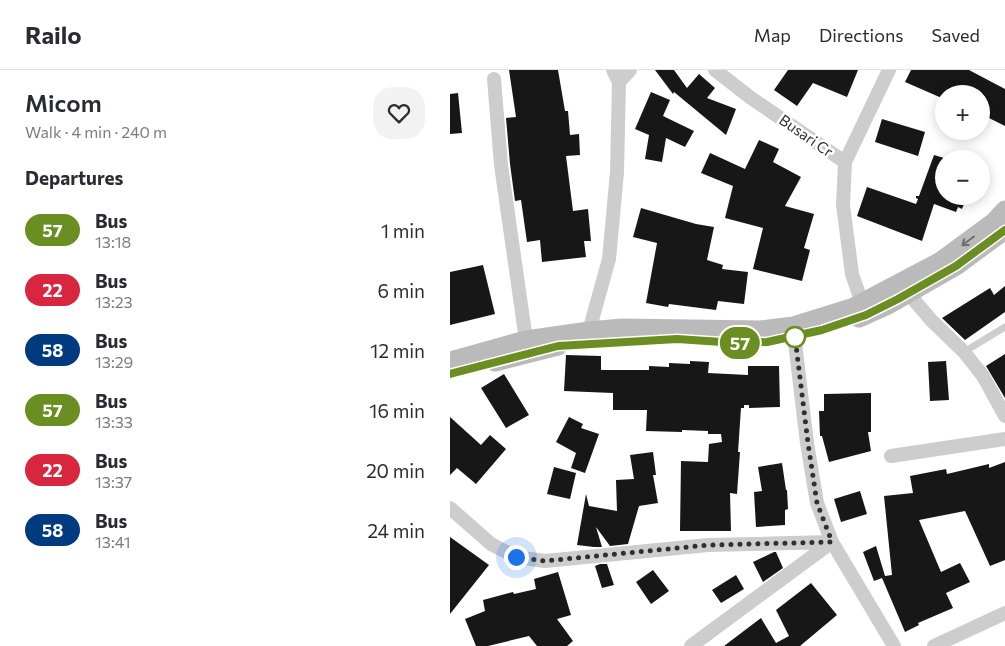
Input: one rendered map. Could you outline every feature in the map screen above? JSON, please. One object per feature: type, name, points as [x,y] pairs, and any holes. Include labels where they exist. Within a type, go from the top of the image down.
[{"type":"main road","points":[[450,361],[526,340],[622,328],[794,331],[836,326],[941,261],[994,222],[1005,210]]},
{"type":"main road","points":[[863,310],[909,294],[956,266],[1005,230]]},
{"type":"main road","points":[[450,374],[558,346],[677,339],[737,343],[767,342],[794,331]]},
{"type":"street","points":[[589,332],[609,259],[617,172],[616,76],[630,70]]},
{"type":"street","name":"Busari Cr","points":[[715,70],[751,98],[845,162],[843,205],[852,274],[863,310]]},
{"type":"street","points":[[845,162],[888,70]]},
{"type":"street","points":[[494,79],[501,164],[526,340]]},
{"type":"street","points":[[909,294],[930,320],[964,352],[983,376],[1005,416]]},
{"type":"street","points":[[794,331],[817,503],[832,542],[894,646]]},
{"type":"street","points":[[891,456],[1005,439]]},
{"type":"street","points":[[450,508],[491,544],[516,557],[545,561],[708,545],[832,542]]},
{"type":"street","points":[[691,646],[832,542]]},
{"type":"street","points":[[934,646],[1005,612]]},
{"type":"lane","points":[[964,352],[1005,327]]},
{"type":"building","points":[[509,70],[558,70],[565,111],[568,111],[570,135],[579,134],[580,155],[566,156],[573,211],[588,209],[591,241],[584,241],[586,257],[542,262],[540,240],[527,242],[521,200],[515,201],[510,164],[506,118],[516,117]]},
{"type":"building","points":[[655,70],[674,70],[687,88],[699,74],[715,88],[707,98],[736,109],[726,135],[674,92],[673,94]]},
{"type":"building","points":[[788,70],[858,70],[847,97],[813,83],[797,106],[774,90]]},
{"type":"building","points":[[911,70],[969,70],[1005,89],[1005,126],[990,118],[990,85],[935,85],[935,95],[905,82]]},
{"type":"building","points":[[651,92],[670,100],[663,116],[694,131],[685,147],[666,138],[662,162],[645,159],[649,135],[635,129]]},
{"type":"building","points":[[458,93],[462,133],[450,134],[450,94]]},
{"type":"building","points":[[882,119],[925,132],[918,156],[875,142]]},
{"type":"building","points":[[759,140],[779,149],[773,162],[801,177],[785,206],[814,214],[804,248],[810,250],[802,281],[753,269],[763,228],[725,218],[733,186],[701,173],[710,153],[745,169]]},
{"type":"building","points":[[935,155],[935,204],[922,241],[857,216],[867,187],[916,204],[918,199],[916,196],[919,196]]},
{"type":"building","points":[[937,205],[964,205],[962,209],[958,207],[956,212]]},
{"type":"building","points":[[641,208],[696,224],[714,227],[707,260],[723,265],[722,269],[748,272],[744,304],[718,301],[716,310],[669,304],[668,307],[646,303],[657,243],[633,237]]},
{"type":"building","points":[[483,265],[495,314],[450,325],[450,272]]},
{"type":"building","points":[[1005,286],[1005,312],[965,340],[942,318],[990,288],[994,295]]},
{"type":"building","points":[[1005,354],[1005,398],[986,366]]},
{"type":"building","points":[[566,355],[601,356],[601,370],[649,370],[649,366],[669,367],[669,363],[690,364],[690,361],[709,362],[708,373],[748,375],[748,366],[779,366],[780,407],[749,408],[749,405],[744,405],[744,408],[741,408],[737,494],[730,493],[731,531],[680,531],[681,461],[708,462],[709,444],[722,442],[721,434],[708,434],[708,431],[646,431],[647,410],[613,410],[613,393],[564,391]]},
{"type":"building","points":[[946,361],[949,400],[930,401],[928,362]]},
{"type":"building","points":[[504,374],[529,415],[506,428],[481,388]]},
{"type":"building","points":[[871,393],[871,432],[868,432],[871,451],[829,462],[822,436],[820,436],[819,411],[824,411],[824,394]]},
{"type":"building","points":[[450,417],[481,445],[490,435],[506,449],[476,484],[457,468],[450,475]]},
{"type":"building","points":[[569,417],[583,424],[581,428],[599,434],[585,473],[571,468],[576,453],[556,442]]},
{"type":"building","points":[[653,452],[656,475],[653,475],[658,503],[639,506],[628,544],[610,546],[596,527],[602,547],[577,545],[586,494],[589,506],[617,511],[616,480],[634,479],[630,455]]},
{"type":"building","points":[[1005,462],[1005,560],[990,566],[965,511],[919,520],[941,572],[960,563],[970,582],[946,593],[953,608],[918,623],[919,625],[905,632],[882,578],[874,581],[863,552],[876,546],[885,576],[892,575],[884,496],[913,493],[910,476],[946,469],[947,474],[989,464],[989,468]]},
{"type":"building","points":[[782,463],[788,509],[785,510],[785,525],[756,527],[754,492],[762,491],[758,467]]},
{"type":"building","points":[[554,467],[576,473],[570,499],[547,494]]},
{"type":"building","points":[[860,491],[867,514],[841,522],[834,499]]},
{"type":"building","points":[[450,537],[489,565],[450,614]]},
{"type":"building","points":[[776,552],[783,568],[763,582],[753,562]]},
{"type":"building","points":[[607,564],[614,585],[602,588],[595,566]]},
{"type":"building","points":[[653,570],[669,591],[651,604],[636,582]]},
{"type":"building","points":[[558,572],[571,615],[557,619],[573,641],[567,646],[537,646],[529,636],[488,646],[476,646],[465,619],[485,611],[483,600],[513,592],[514,594],[536,589],[534,579]]},
{"type":"building","points":[[736,575],[744,589],[721,603],[712,590]]},
{"type":"building","points":[[811,583],[837,615],[800,646],[724,646],[761,618],[776,643],[789,636],[776,610]]},
{"type":"bus line","name":"57","points":[[450,374],[558,346],[677,339],[737,343],[767,342],[822,330],[843,324],[888,305],[956,266],[1005,230]]},
{"type":"route","points":[[516,557],[545,561],[708,545],[832,542],[817,503],[795,337]]}]
